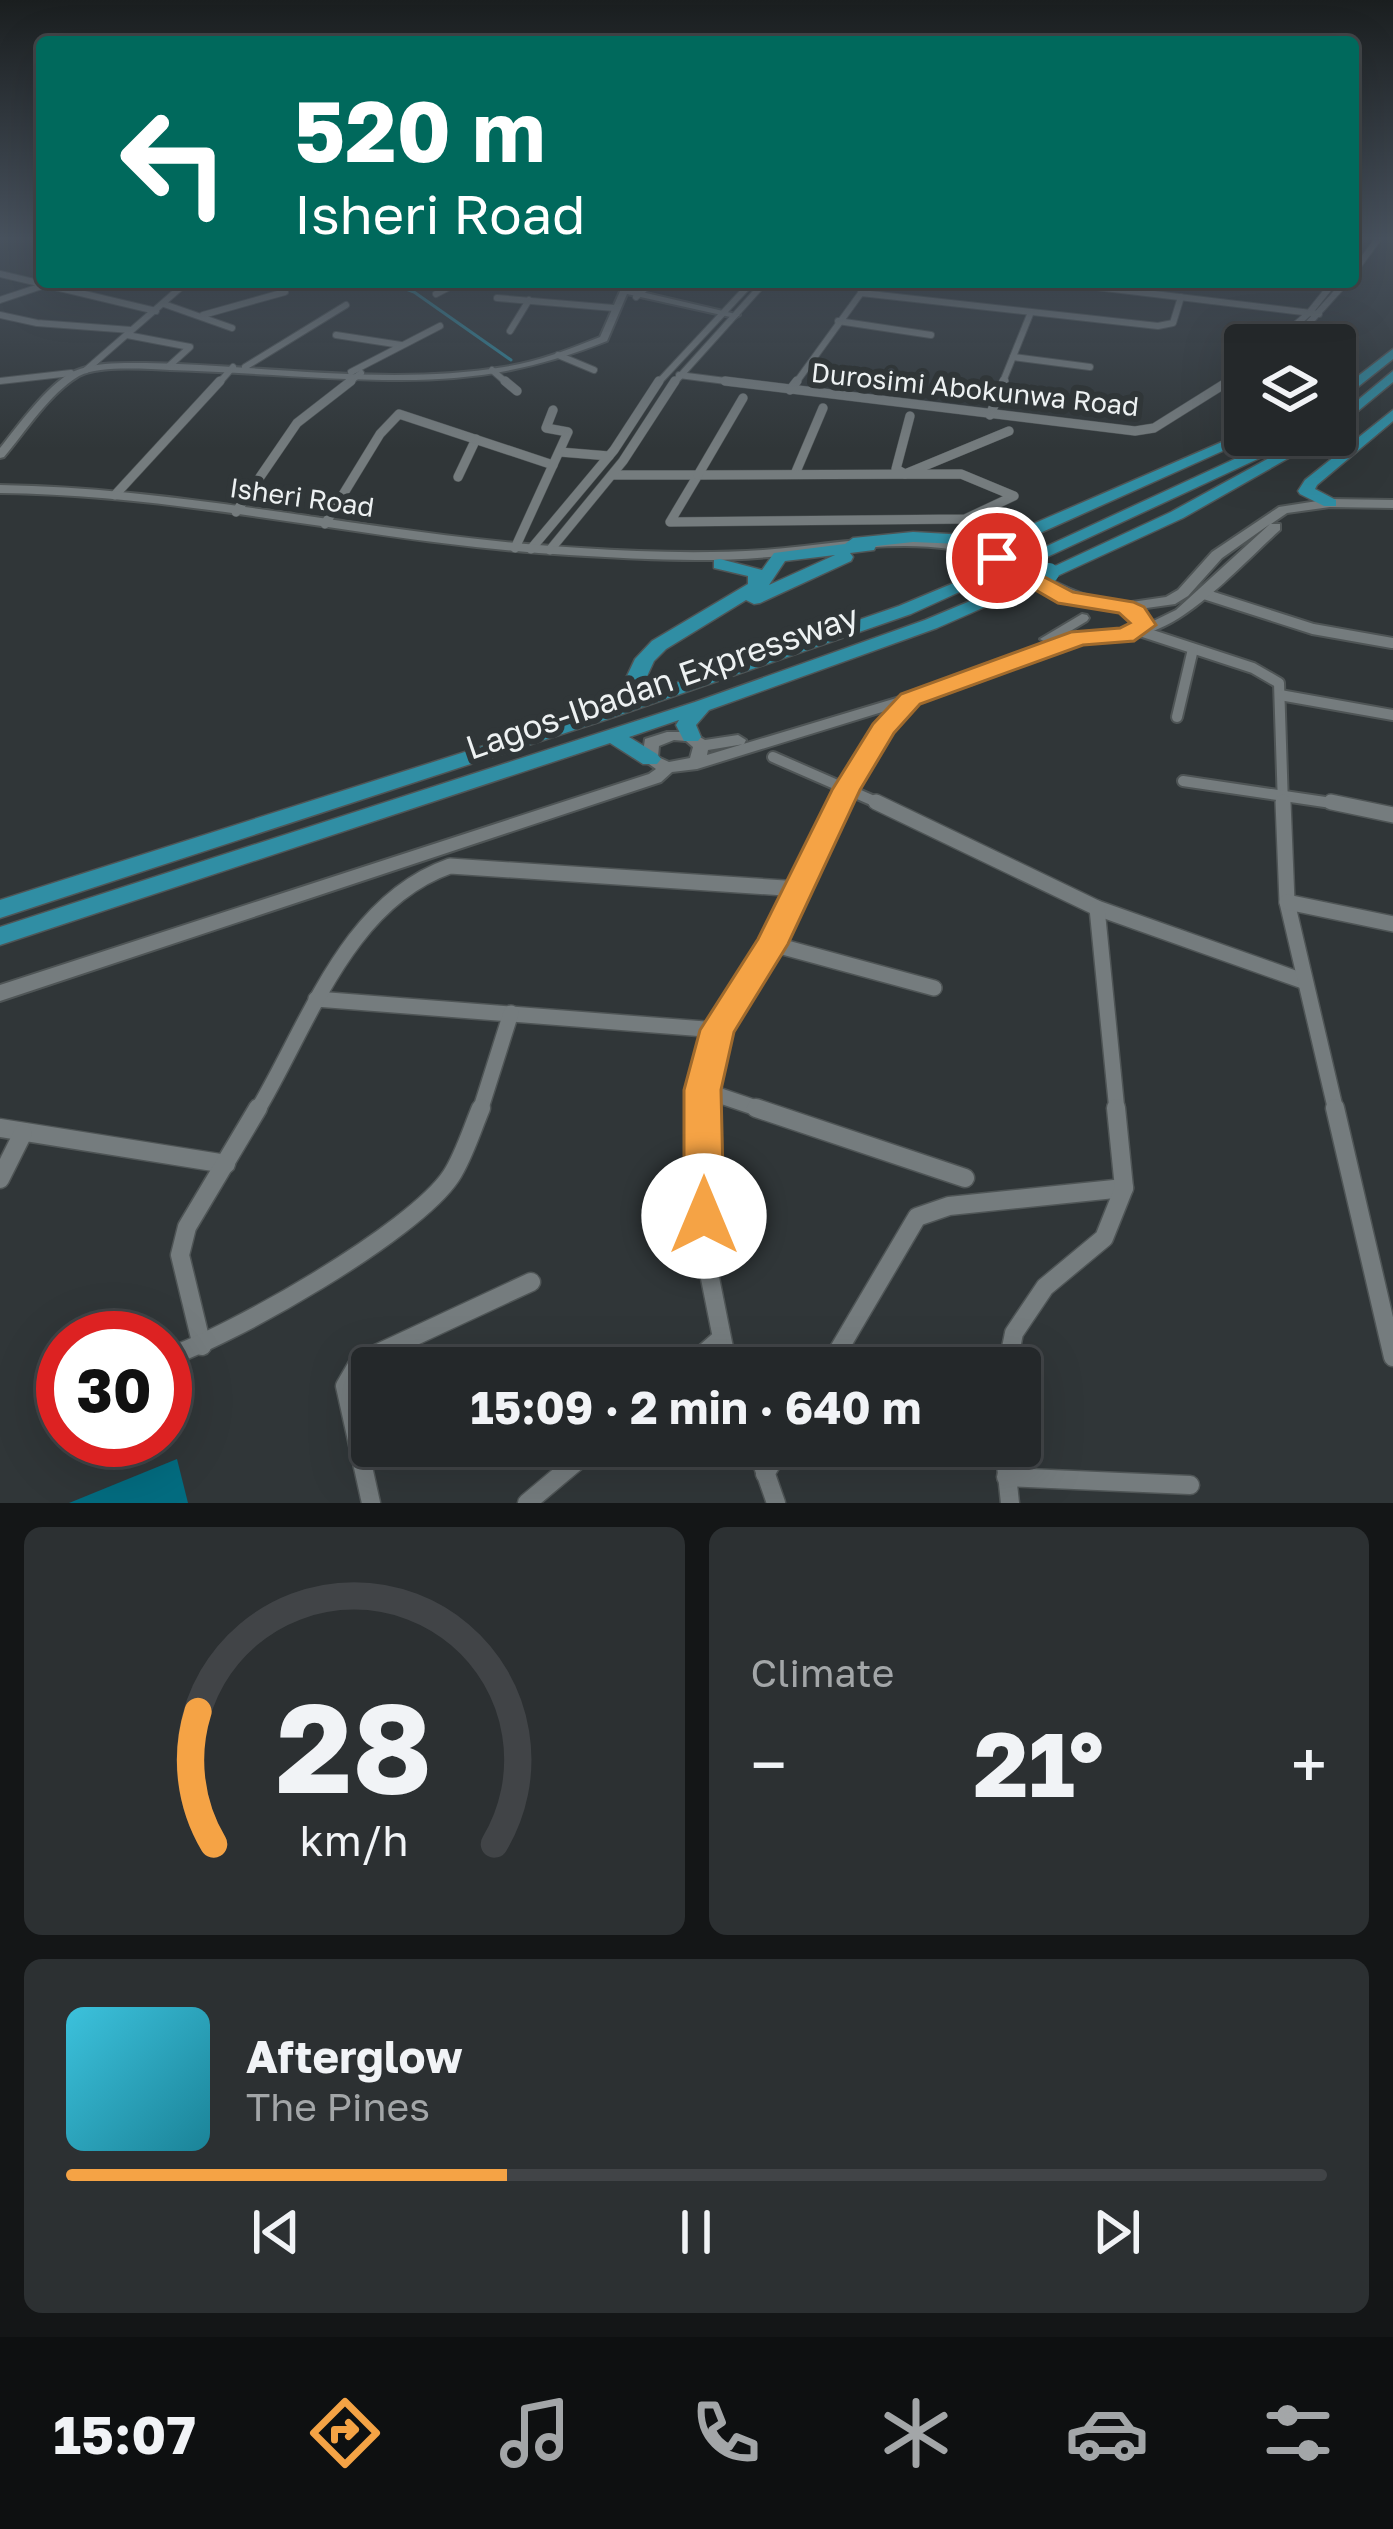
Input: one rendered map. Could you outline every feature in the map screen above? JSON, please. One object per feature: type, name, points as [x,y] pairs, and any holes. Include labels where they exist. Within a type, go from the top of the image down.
[{"type":"highway","points":[[1356,384],[1393,353]]},
{"type":"highway","points":[[1356,407],[1393,374]]},
{"type":"highway","points":[[1330,503],[1306,491],[1310,483],[1393,414]]},
{"type":"highway","points":[[659,764],[605,724],[645,659],[659,645],[757,586],[776,561],[914,537],[1005,542],[1224,447]]},
{"type":"highway","name":"Lagos-Ibadan Expressway","points":[[0,936],[605,724],[735,669],[1026,560],[1252,456]]},
{"type":"highway","name":"Lagos-Ibadan Expressway","points":[[0,909],[605,724],[702,706],[931,624],[1177,515],[1284,456]]},
{"type":"highway","points":[[735,669],[685,681],[655,672],[668,650],[701,628],[870,546]]},
{"type":"highway","points":[[720,564],[756,573],[757,586]]},
{"type":"highway","points":[[696,741],[686,725],[702,706]]},
{"type":"main road","points":[[0,455],[71,374],[86,370],[239,367],[446,376],[492,370],[604,340],[614,309]]},
{"type":"main road","points":[[714,309],[735,315]]},
{"type":"main road","name":"Isheri Road","points":[[0,489],[50,488],[115,495],[531,549],[743,555],[870,546],[945,547],[997,558],[1066,598],[1082,617],[1107,634],[1140,631],[1181,614],[1281,522],[1313,512],[1393,507]]},
{"type":"main road","name":"Isheri Road","points":[[1066,598],[1125,607],[1170,601],[1216,555],[1293,507],[1330,503],[1393,507]]},
{"type":"main road","name":"Isheri Road","points":[[597,552],[720,564],[776,561]]},
{"type":"main road","points":[[659,764],[648,748],[657,739],[674,734],[696,741],[733,741],[980,669],[1102,604]]},
{"type":"main road","points":[[1125,607],[1142,619],[1140,631]]},
{"type":"main road","points":[[659,764],[691,765],[910,699],[1068,641],[1107,634]]},
{"type":"main road","points":[[691,765],[701,757],[696,741]]},
{"type":"main road","points":[[0,993],[655,778],[659,764]]},
{"type":"street","points":[[86,370],[159,309]]},
{"type":"street","points":[[167,309],[202,315],[232,328]]},
{"type":"street","points":[[202,315],[223,309]]},
{"type":"street","points":[[115,495],[239,367],[339,309]]},
{"type":"street","points":[[510,331],[523,309]]},
{"type":"street","points":[[550,550],[612,475],[680,375],[740,309]]},
{"type":"street","points":[[790,390],[847,309]]},
{"type":"street","points":[[1004,309],[1164,326],[1173,323],[1177,309]]},
{"type":"street","points":[[1276,309],[1314,314]]},
{"type":"street","points":[[1300,324],[1317,309]]},
{"type":"street","points":[[1306,324],[1319,309]]},
{"type":"street","points":[[531,549],[609,456],[655,386],[722,311]]},
{"type":"street","points":[[990,415],[1030,312]]},
{"type":"street","points":[[0,315],[129,332],[190,347],[169,366]]},
{"type":"street","points":[[838,321],[931,335]]},
{"type":"street","points":[[236,512],[297,423],[356,373],[440,326]]},
{"type":"street","points":[[336,335],[403,345]]},
{"type":"street","points":[[557,355],[594,370]]},
{"type":"street","points":[[1012,357],[1090,367]]},
{"type":"street","points":[[492,370],[518,391]]},
{"type":"street","points":[[0,381],[71,374]]},
{"type":"street","name":"Durosimi Abokunwa Road","points":[[680,375],[1108,430],[1147,430],[1224,383]]},
{"type":"street","points":[[655,386],[671,387]]},
{"type":"street","points":[[612,475],[698,473],[961,474],[1014,496],[964,519],[670,522],[698,473],[742,398]]},
{"type":"street","points":[[796,473],[824,409]]},
{"type":"street","points":[[515,548],[568,432],[546,428],[553,410]]},
{"type":"street","points":[[325,524],[380,434],[399,414],[553,465]]},
{"type":"street","points":[[904,474],[896,469],[910,416]]},
{"type":"street","points":[[904,474],[1009,431]]},
{"type":"street","points":[[458,477],[476,439]]},
{"type":"street","points":[[560,452],[609,456]]},
{"type":"street","points":[[531,515],[577,520]]},
{"type":"street","points":[[1204,594],[1313,629],[1392,643]]},
{"type":"street","points":[[1140,631],[1279,683],[1287,902],[1393,1358]]},
{"type":"street","points":[[1178,717],[1192,650]]},
{"type":"street","points":[[1280,695],[1393,715]]},
{"type":"street","points":[[720,1347],[704,1257],[703,1090],[718,1030],[772,944],[873,742],[910,699]]},
{"type":"street","points":[[773,758],[935,828],[1096,908],[1303,981]]},
{"type":"street","points":[[1184,781],[1285,793],[1393,814]]},
{"type":"street","points":[[202,1346],[180,1255],[187,1227],[336,962],[416,878],[450,866],[800,890]]},
{"type":"street","points":[[1287,902],[1393,924]]},
{"type":"street","points":[[1011,1347],[1014,1333],[1045,1287],[1104,1238],[1124,1188],[1096,908]]},
{"type":"street","points":[[772,944],[934,988]]},
{"type":"street","points":[[316,999],[718,1030]]},
{"type":"street","points":[[192,1349],[385,1238],[451,1177],[494,1078],[511,1013]]},
{"type":"street","points":[[703,1090],[965,1178]]},
{"type":"street","points":[[0,1128],[226,1164]]},
{"type":"street","points":[[0,1179],[23,1133]]},
{"type":"street","points":[[840,1347],[917,1217],[949,1206],[1124,1188]]},
{"type":"street","points":[[371,1503],[345,1386],[350,1371],[359,1362],[531,1282]]},
{"type":"street","points":[[711,1347],[718,1341]]},
{"type":"street","points":[[527,1503],[570,1467]]},
{"type":"street","points":[[763,1467],[776,1503]]},
{"type":"street","points":[[765,1474],[769,1467]]},
{"type":"street","points":[[1005,1467],[1010,1503]]},
{"type":"street","points":[[1006,1477],[1190,1485]]},
{"type":"shaded area","points":[[157,1467],[179,1467],[188,1503],[69,1503]]},
{"type":"waterway","points":[[438,309],[511,360]]},
{"type":"route","points":[[704,1216],[703,1090],[718,1030],[741,986],[772,944],[873,742],[910,699],[1080,638],[1126,635],[1144,625],[1136,612],[1066,598],[997,558]]}]
